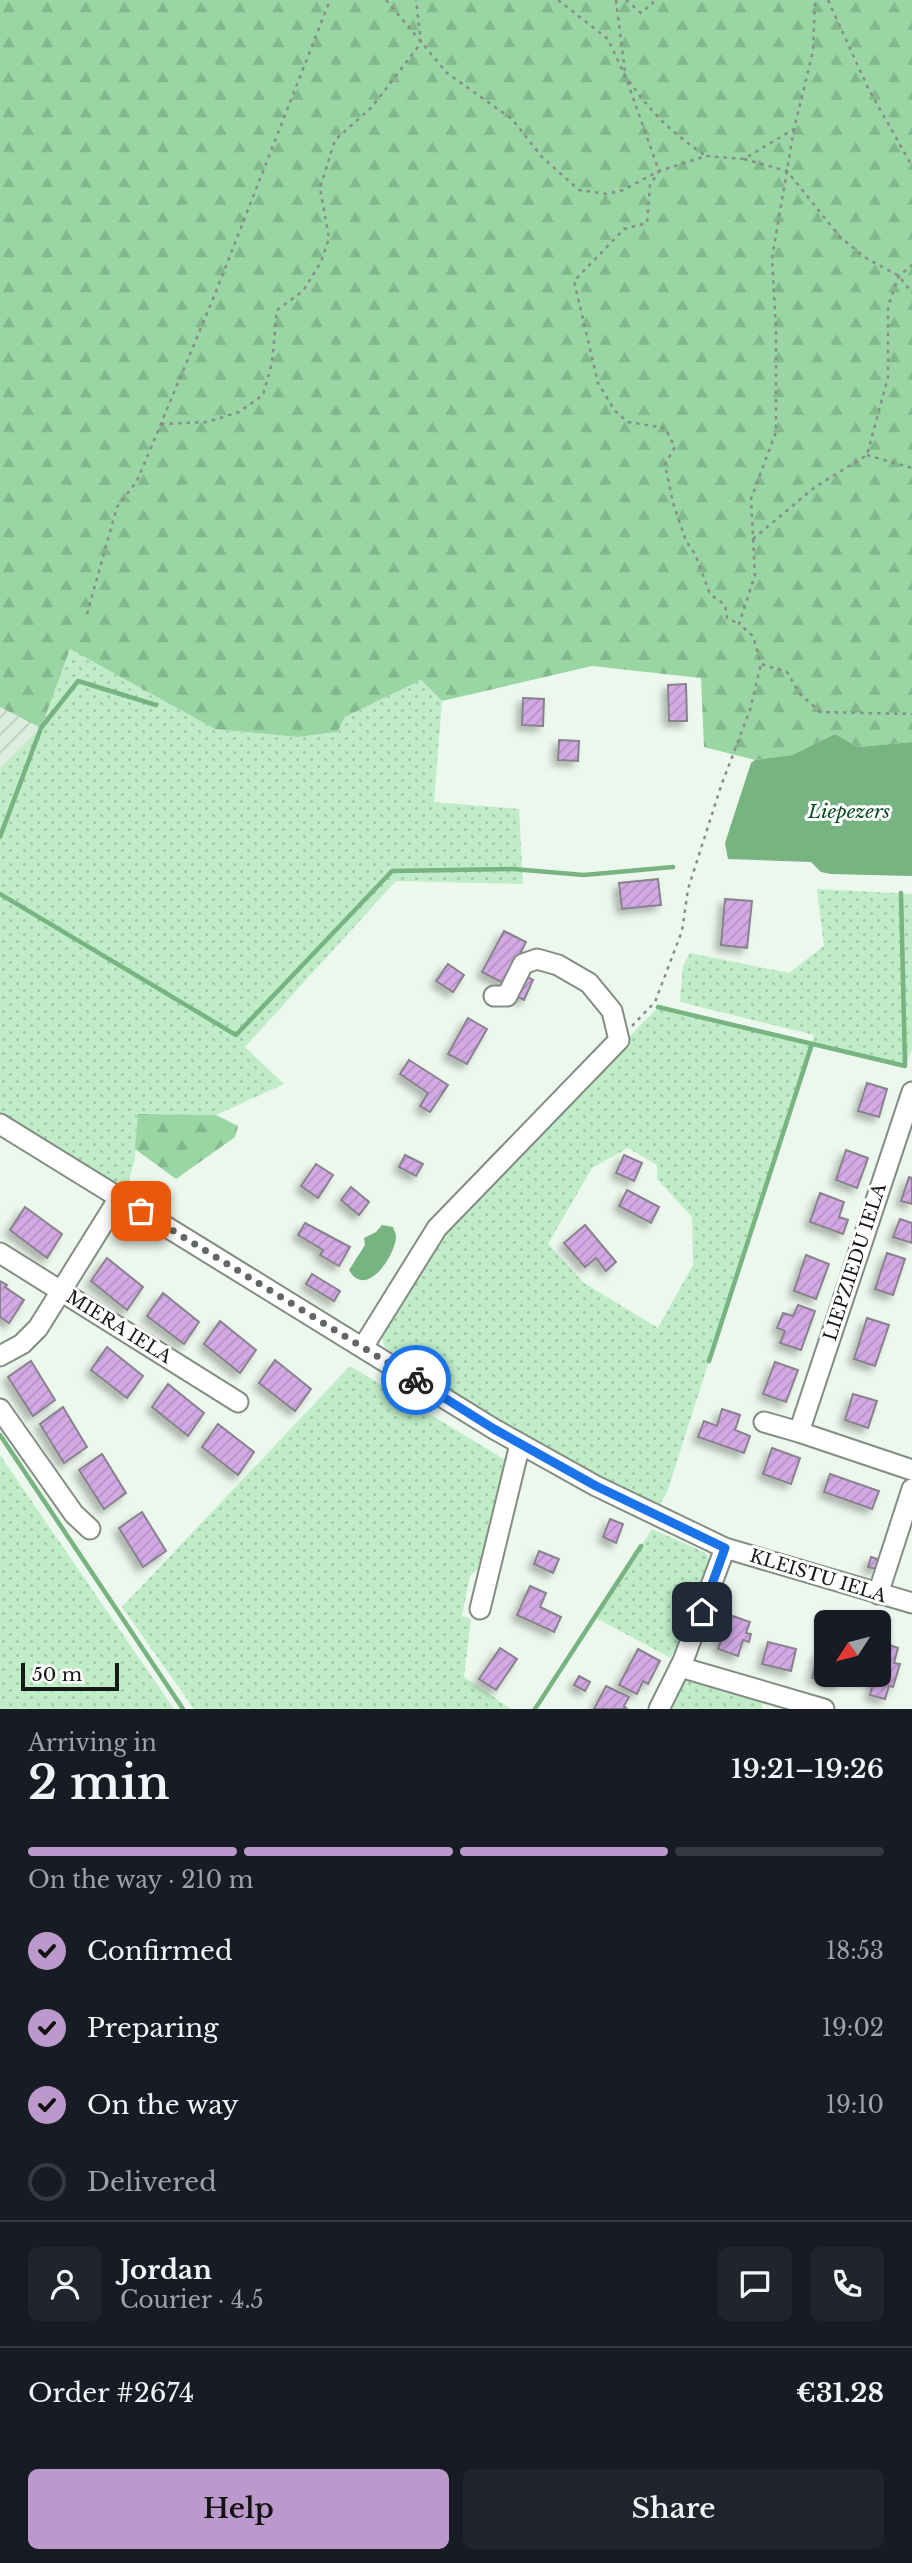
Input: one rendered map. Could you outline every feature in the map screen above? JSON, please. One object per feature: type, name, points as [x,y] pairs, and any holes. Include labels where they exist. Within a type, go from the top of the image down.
[{"type":"street","points":[[363,1347],[437,1228],[619,1040],[612,1010],[589,983],[558,965],[537,959],[523,964],[508,996],[494,996]]},
{"type":"street","name":"LIEPZIEDU IELA","points":[[799,1432],[912,1092]]},
{"type":"street","name":"KLEISTU IELA","points":[[0,1124],[520,1444],[596,1486],[725,1548],[912,1604]]},
{"type":"street","points":[[0,1356],[22,1344],[34,1333],[119,1198]]},
{"type":"street","name":"MIERA IELA","points":[[0,1253],[238,1402]]},
{"type":"street","points":[[0,1409],[74,1514],[90,1529]]},
{"type":"street","points":[[764,1422],[912,1470]]},
{"type":"street","points":[[480,1609],[520,1444]]},
{"type":"street","points":[[878,1594],[912,1489]]},
{"type":"street","points":[[659,1709],[680,1667],[725,1548]]},
{"type":"street","points":[[680,1667],[824,1709]]},
{"type":"path","points":[[87,614],[117,507],[137,481],[161,425],[226,268],[330,0]]},
{"type":"path","points":[[386,0],[447,73],[512,119],[542,157],[579,190],[607,194],[623,190],[659,171],[706,156],[744,159],[787,171],[839,237],[866,258],[899,276],[912,293]]},
{"type":"path","points":[[161,425],[207,422],[239,412],[263,395],[272,363],[277,310],[303,292],[321,262],[329,238],[320,188],[335,140],[372,107],[421,43],[416,0]]},
{"type":"path","points":[[558,0],[608,39],[626,78],[659,171]]},
{"type":"path","points":[[616,0],[626,78],[651,112],[677,136],[706,156]]},
{"type":"path","points":[[626,0],[641,13],[653,3],[650,0]]},
{"type":"path","points":[[739,624],[755,575],[751,499],[776,432],[776,330],[772,258],[794,129],[813,51],[815,0]]},
{"type":"path","points":[[828,0],[867,88],[912,166]]},
{"type":"path","points":[[744,159],[794,129]]},
{"type":"path","points":[[619,1040],[654,1002],[682,931],[688,890],[721,786],[750,710],[761,664],[753,636],[727,618],[725,605],[710,594],[695,554],[686,541],[667,482],[665,464],[675,447],[665,428],[628,422],[615,411],[598,383],[574,281],[624,229],[647,223],[650,185],[659,171]]},
{"type":"path","points":[[753,538],[815,487],[867,455],[888,377],[888,306],[899,276],[912,265]]},
{"type":"path","points":[[867,455],[912,468]]},
{"type":"path","points":[[761,664],[787,672],[799,693],[820,712],[912,714]]},
{"type":"shaded area","points":[[70,649],[215,729],[298,737],[336,732],[345,717],[421,680],[442,701],[434,802],[519,809],[523,884],[396,881],[245,1047],[284,1084],[216,1115],[138,1114],[135,1159],[126,1190],[0,1113],[0,769],[41,728]]},
{"type":"shaded area","points":[[0,707],[41,728],[0,769]]},
{"type":"shaded area","points":[[817,889],[912,894],[912,1049],[905,1066],[812,1044],[814,1035],[680,1002],[683,966],[690,953],[789,973],[824,946]]},
{"type":"shaded area","points":[[658,1007],[812,1044],[667,1493],[657,1508],[514,1429],[385,1348],[380,1331],[443,1231]],"holes":[[[628,1148],[657,1165],[657,1179],[692,1217],[693,1265],[658,1328],[584,1283],[548,1244],[592,1168]]]},
{"type":"shaded area","points":[[350,1366],[507,1461],[481,1566],[470,1576],[462,1616],[471,1619],[464,1677],[511,1709],[194,1709],[122,1607]]},
{"type":"shaded area","points":[[0,1455],[174,1709],[0,1709]]},
{"type":"shaded area","points":[[652,1529],[706,1553],[711,1564],[671,1658],[594,1617]]},
{"type":"shaded area","points":[[683,1677],[763,1697],[762,1709],[667,1709]]},
{"type":"green space","points":[[0,0],[912,0],[912,742],[858,747],[835,734],[792,755],[755,760],[704,747],[701,678],[592,666],[442,701],[421,680],[345,717],[337,732],[298,737],[215,729],[70,649],[41,728],[0,707]]},
{"type":"green space","points":[[138,1114],[216,1115],[238,1126],[235,1137],[176,1179],[135,1149]]},
{"type":"water","name":"Liepezers","points":[[835,734],[858,747],[912,742],[912,876],[831,874],[821,872],[811,862],[728,859],[725,843],[751,763],[755,760],[792,755]]},
{"type":"water","points":[[382,1225],[393,1227],[395,1233],[391,1254],[371,1278],[356,1278],[349,1270],[365,1245],[364,1238],[376,1232]]},
{"type":"building","points":[[686,684],[687,721],[669,721],[668,685]]},
{"type":"building","points":[[523,698],[544,699],[543,726],[522,725]]},
{"type":"building","points":[[559,740],[579,741],[578,761],[558,760]]},
{"type":"building","points":[[658,879],[661,905],[622,909],[619,883]]},
{"type":"building","points":[[725,899],[752,901],[747,948],[721,945]]},
{"type":"building","points":[[504,931],[526,942],[505,984],[482,972]]},
{"type":"building","points":[[448,964],[464,975],[453,992],[436,981]]},
{"type":"building","points":[[524,975],[533,980],[524,1000],[514,995]]},
{"type":"building","points":[[468,1018],[487,1029],[467,1064],[448,1054]]},
{"type":"building","points":[[409,1060],[448,1085],[430,1112],[420,1106],[428,1093],[400,1074]]},
{"type":"building","points":[[867,1083],[887,1089],[879,1117],[858,1111]]},
{"type":"building","points":[[846,1150],[868,1158],[857,1188],[836,1180]]},
{"type":"building","points":[[405,1155],[423,1164],[416,1176],[399,1167]]},
{"type":"building","points":[[624,1155],[642,1163],[634,1181],[616,1173]]},
{"type":"building","points":[[316,1164],[333,1175],[318,1198],[301,1186]]},
{"type":"building","points":[[909,1177],[912,1178],[912,1204],[901,1201]]},
{"type":"building","points":[[351,1187],[369,1202],[359,1215],[341,1200]]},
{"type":"building","points":[[627,1190],[659,1207],[651,1223],[619,1206]]},
{"type":"building","points":[[820,1193],[844,1202],[839,1217],[848,1220],[843,1234],[810,1222]]},
{"type":"building","points":[[25,1207],[62,1234],[47,1258],[10,1230]]},
{"type":"building","points":[[900,1219],[912,1223],[912,1243],[893,1237]]},
{"type":"building","points":[[305,1223],[350,1247],[339,1266],[320,1255],[323,1250],[298,1235]]},
{"type":"building","points":[[585,1225],[616,1262],[606,1271],[596,1258],[585,1267],[564,1243]]},
{"type":"building","points":[[887,1253],[905,1259],[893,1295],[875,1289]]},
{"type":"building","points":[[806,1255],[829,1264],[816,1299],[794,1291]]},
{"type":"building","points":[[107,1258],[143,1287],[127,1310],[91,1281]]},
{"type":"building","points":[[312,1274],[340,1291],[334,1301],[306,1284]]},
{"type":"building","points":[[0,1281],[24,1300],[9,1323],[0,1317]]},
{"type":"building","points":[[163,1293],[199,1322],[184,1344],[147,1316]]},
{"type":"building","points":[[798,1305],[815,1311],[801,1350],[780,1343],[785,1331],[777,1328],[783,1313],[793,1316]]},
{"type":"building","points":[[867,1318],[889,1325],[875,1366],[854,1359]]},
{"type":"building","points":[[220,1321],[256,1350],[240,1373],[204,1344]]},
{"type":"building","points":[[107,1347],[143,1376],[127,1398],[91,1370]]},
{"type":"building","points":[[275,1360],[311,1389],[295,1411],[259,1383]]},
{"type":"building","points":[[31,1361],[55,1400],[33,1416],[8,1377]]},
{"type":"building","points":[[775,1362],[798,1370],[786,1402],[763,1394]]},
{"type":"building","points":[[168,1384],[204,1413],[188,1436],[152,1407]]},
{"type":"building","points":[[853,1394],[877,1401],[868,1428],[845,1420]]},
{"type":"building","points":[[63,1407],[87,1447],[64,1463],[40,1424]]},
{"type":"building","points":[[722,1409],[740,1415],[735,1430],[750,1436],[744,1453],[698,1437],[704,1421],[717,1426]]},
{"type":"building","points":[[218,1424],[254,1452],[238,1475],[202,1447]]},
{"type":"building","points":[[772,1448],[800,1458],[791,1484],[763,1474]]},
{"type":"building","points":[[102,1454],[126,1493],[104,1509],[79,1470]]},
{"type":"building","points":[[830,1474],[879,1491],[872,1509],[824,1492]]},
{"type":"building","points":[[142,1512],[166,1551],[143,1567],[119,1528]]},
{"type":"building","points":[[610,1519],[623,1524],[616,1543],[603,1537]]},
{"type":"building","points":[[539,1551],[559,1559],[553,1573],[534,1564]]},
{"type":"building","points":[[871,1557],[880,1560],[877,1569],[868,1567]]},
{"type":"building","points":[[530,1586],[546,1593],[540,1607],[561,1617],[554,1632],[517,1615]]},
{"type":"building","points":[[730,1615],[750,1622],[746,1633],[751,1634],[749,1642],[743,1640],[738,1656],[718,1649]]},
{"type":"building","points":[[768,1642],[796,1649],[791,1671],[762,1664]]},
{"type":"building","points":[[891,1646],[898,1648],[894,1663],[900,1664],[893,1687]]},
{"type":"building","points":[[500,1648],[517,1659],[496,1690],[479,1679]]},
{"type":"building","points":[[638,1649],[660,1661],[648,1684],[643,1681],[637,1694],[619,1685]]},
{"type":"building","points":[[579,1676],[590,1682],[585,1691],[574,1685]]},
{"type":"building","points":[[606,1686],[629,1697],[624,1706],[627,1709],[594,1709]]},
{"type":"building","points":[[872,1687],[889,1687],[885,1699],[870,1695]]},
{"type":"waterway","points":[[0,837],[41,728],[78,681],[156,705]]},
{"type":"waterway","points":[[0,894],[236,1035],[392,871],[513,869],[584,875],[673,867]]},
{"type":"waterway","points":[[658,1007],[905,1066],[901,893]]},
{"type":"waterway","points":[[709,1361],[812,1044]]},
{"type":"waterway","points":[[0,1435],[183,1709]]},
{"type":"waterway","points":[[535,1709],[641,1546]]},
{"type":"way so far","points":[[141,1211],[416,1380]]},
{"type":"route","points":[[416,1380],[494,1429],[596,1486],[725,1548],[702,1612]]}]
